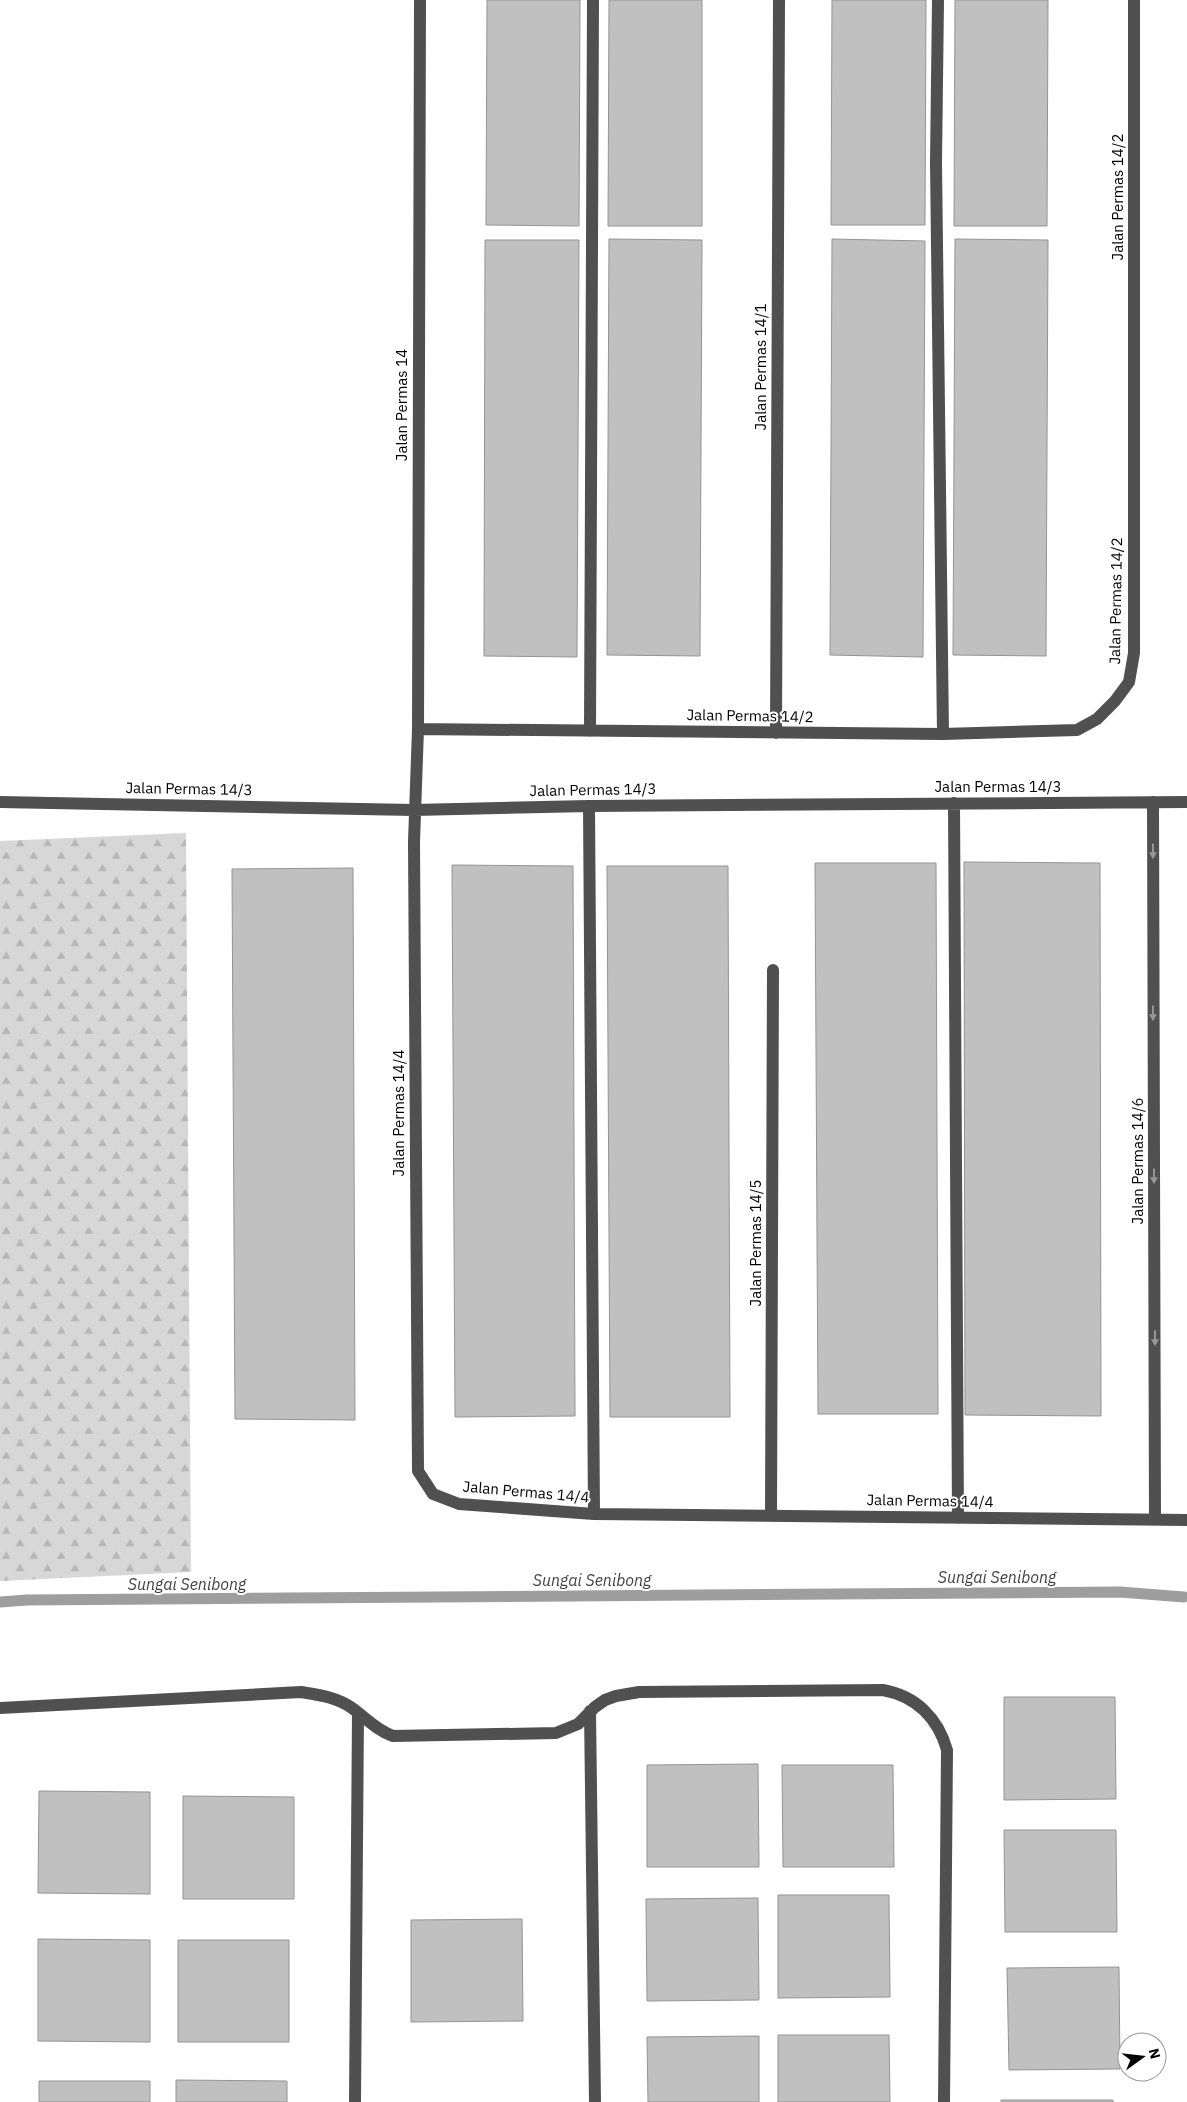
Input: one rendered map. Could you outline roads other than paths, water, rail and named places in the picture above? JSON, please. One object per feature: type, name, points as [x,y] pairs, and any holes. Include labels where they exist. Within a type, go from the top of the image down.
[{"type":"street","name":"Jalan Permas 14","points":[[414,810],[418,730],[420,0]]},
{"type":"street","points":[[590,731],[594,0]]},
{"type":"street","name":"Jalan Permas 14/1","points":[[776,733],[779,0]]},
{"type":"street","points":[[938,0],[936,163],[943,734]]},
{"type":"street","name":"Jalan Permas 14/2","points":[[418,730],[943,734],[1077,730],[1097,719],[1115,701],[1129,682],[1134,653],[1134,0]]},
{"type":"street","name":"Jalan Permas 14/3","points":[[0,802],[414,810],[589,806],[1187,802]]},
{"type":"street","name":"Jalan Permas 14/6","points":[[1152,802],[1155,1519]]},
{"type":"street","points":[[954,803],[958,1518]]},
{"type":"street","points":[[589,806],[594,1514]]},
{"type":"street","name":"Jalan Permas 14/4","points":[[414,810],[418,1471],[433,1494],[459,1504],[594,1514],[1187,1520]]},
{"type":"street","name":"Jalan Permas 14/5","points":[[771,1516],[773,970]]},
{"type":"street","points":[[0,1708],[301,1692],[328,1696],[340,1701],[358,1712],[382,1732],[393,1736],[556,1733],[578,1724],[590,1711],[610,1698],[639,1692],[883,1690],[903,1695],[922,1708],[937,1725],[947,1750],[944,2102]]},
{"type":"street","points":[[590,1711],[595,2102]]},
{"type":"street","points":[[356,2102],[358,1712]]},
{"type":"waterway","name":"Sungai Senibong","points":[[0,1602],[27,1600],[1120,1592],[1184,1597]]}]
